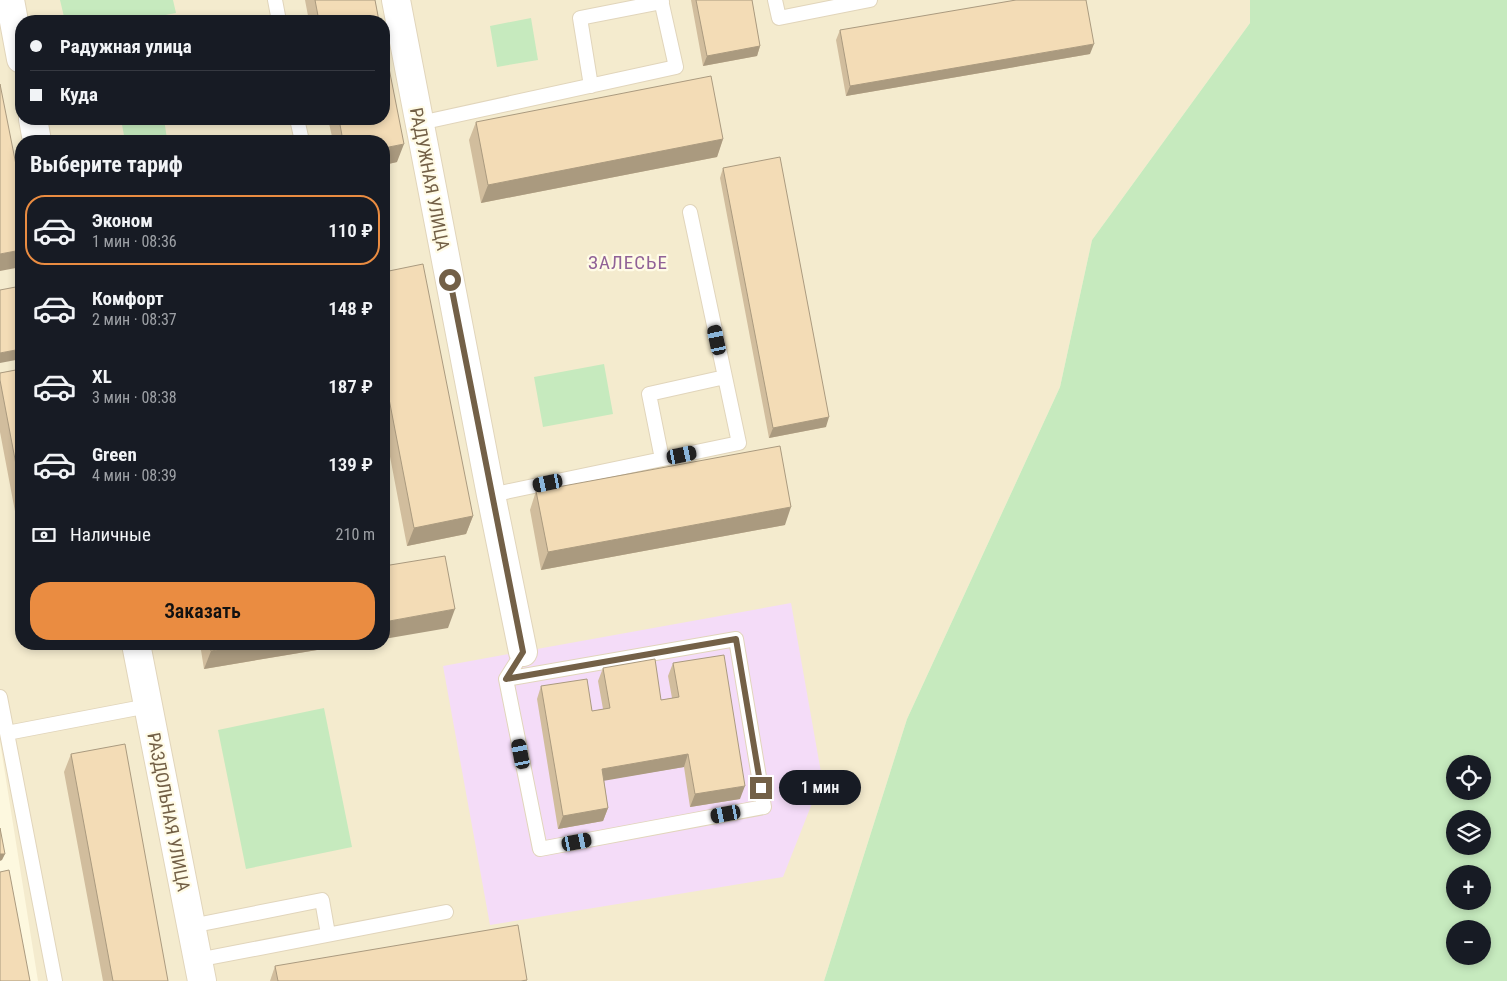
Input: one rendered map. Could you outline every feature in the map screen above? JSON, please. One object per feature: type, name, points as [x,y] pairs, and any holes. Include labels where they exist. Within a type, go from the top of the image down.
[{"type":"street","points":[[10,0],[15,27]]},
{"type":"street","name":"РАДУЖНАЯ УЛИЦА","points":[[396,0],[523,652]]},
{"type":"street","name":"РАЗДОЛЬНАЯ УЛИЦА","points":[[137,650],[200,970]]},
{"type":"lane","points":[[275,0],[278,15]]},
{"type":"lane","points":[[775,0],[779,18],[870,0]]},
{"type":"lane","points":[[420,124],[676,68],[661,1],[580,18],[591,86]]},
{"type":"lane","points":[[491,495],[739,442],[690,212]]},
{"type":"lane","points":[[662,459],[650,394],[725,377]]},
{"type":"lane","points":[[506,679],[736,639],[764,806],[540,849],[506,679],[523,652]]},
{"type":"lane","points":[[0,697],[55,981]]},
{"type":"lane","points":[[7,733],[148,706]]},
{"type":"lane","points":[[191,926],[322,900],[328,934]]},
{"type":"lane","points":[[200,970],[328,934],[446,912]]},
{"type":"shaded area","name":"ЗАЛЕСЬЕ","points":[[0,0],[1250,0],[1250,23],[1092,240],[1060,387],[907,719],[824,981],[38,981],[0,742]]},
{"type":"shaded area","points":[[791,603],[822,778],[783,877],[490,925],[443,666]]},
{"type":"green space","points":[[60,0],[173,0],[176,13],[166,15],[64,15]]},
{"type":"green space","points":[[1250,0],[1507,0],[1507,981],[824,981],[907,719],[1060,387],[1092,240],[1250,23]]},
{"type":"green space","points":[[531,18],[538,60],[497,67],[490,26]]},
{"type":"green space","points":[[122,125],[165,125],[166,135],[124,135]]},
{"type":"green space","points":[[604,364],[613,414],[543,427],[534,377]]},
{"type":"green space","points":[[324,708],[352,847],[246,869],[218,730]]},
{"type":"building","points":[[315,0],[375,0],[378,15],[318,15]]},
{"type":"building","points":[[696,0],[752,0],[760,46],[707,56]]},
{"type":"building","points":[[1016,0],[1086,0],[1094,44],[850,86],[840,30]]},
{"type":"building","points":[[390,73],[404,144],[390,147],[390,135],[342,135],[340,125],[390,125]]},
{"type":"building","points":[[711,76],[723,139],[488,185],[476,122]]},
{"type":"building","points":[[0,84],[15,160],[15,251],[0,254]]},
{"type":"building","points":[[780,157],[829,417],[773,428],[723,168]]},
{"type":"building","points":[[423,264],[473,516],[414,528],[390,404],[390,271]]},
{"type":"building","points":[[15,287],[15,350],[0,353],[0,290]]},
{"type":"building","points":[[15,370],[15,459],[0,380],[0,373]]},
{"type":"building","points":[[780,446],[791,507],[548,552],[536,491]]},
{"type":"building","points":[[445,556],[455,609],[390,621],[390,565]]},
{"type":"building","points":[[724,655],[745,786],[695,794],[688,754],[602,769],[608,808],[563,816],[541,686],[587,679],[592,711],[610,708],[603,668],[655,659],[661,700],[679,697],[673,663]]},
{"type":"building","points":[[125,744],[168,981],[113,981],[71,754]]},
{"type":"building","points":[[0,828],[5,854],[0,854]]},
{"type":"building","points":[[9,870],[30,981],[0,981],[0,872]]},
{"type":"building","points":[[518,925],[527,980],[278,981],[275,966]]},
{"type":"district","name":"ЗАЛЕСЬЕ","points":[[628,262]]},
{"type":"route","points":[[450,280],[523,652],[506,679],[736,639],[761,788]]}]
